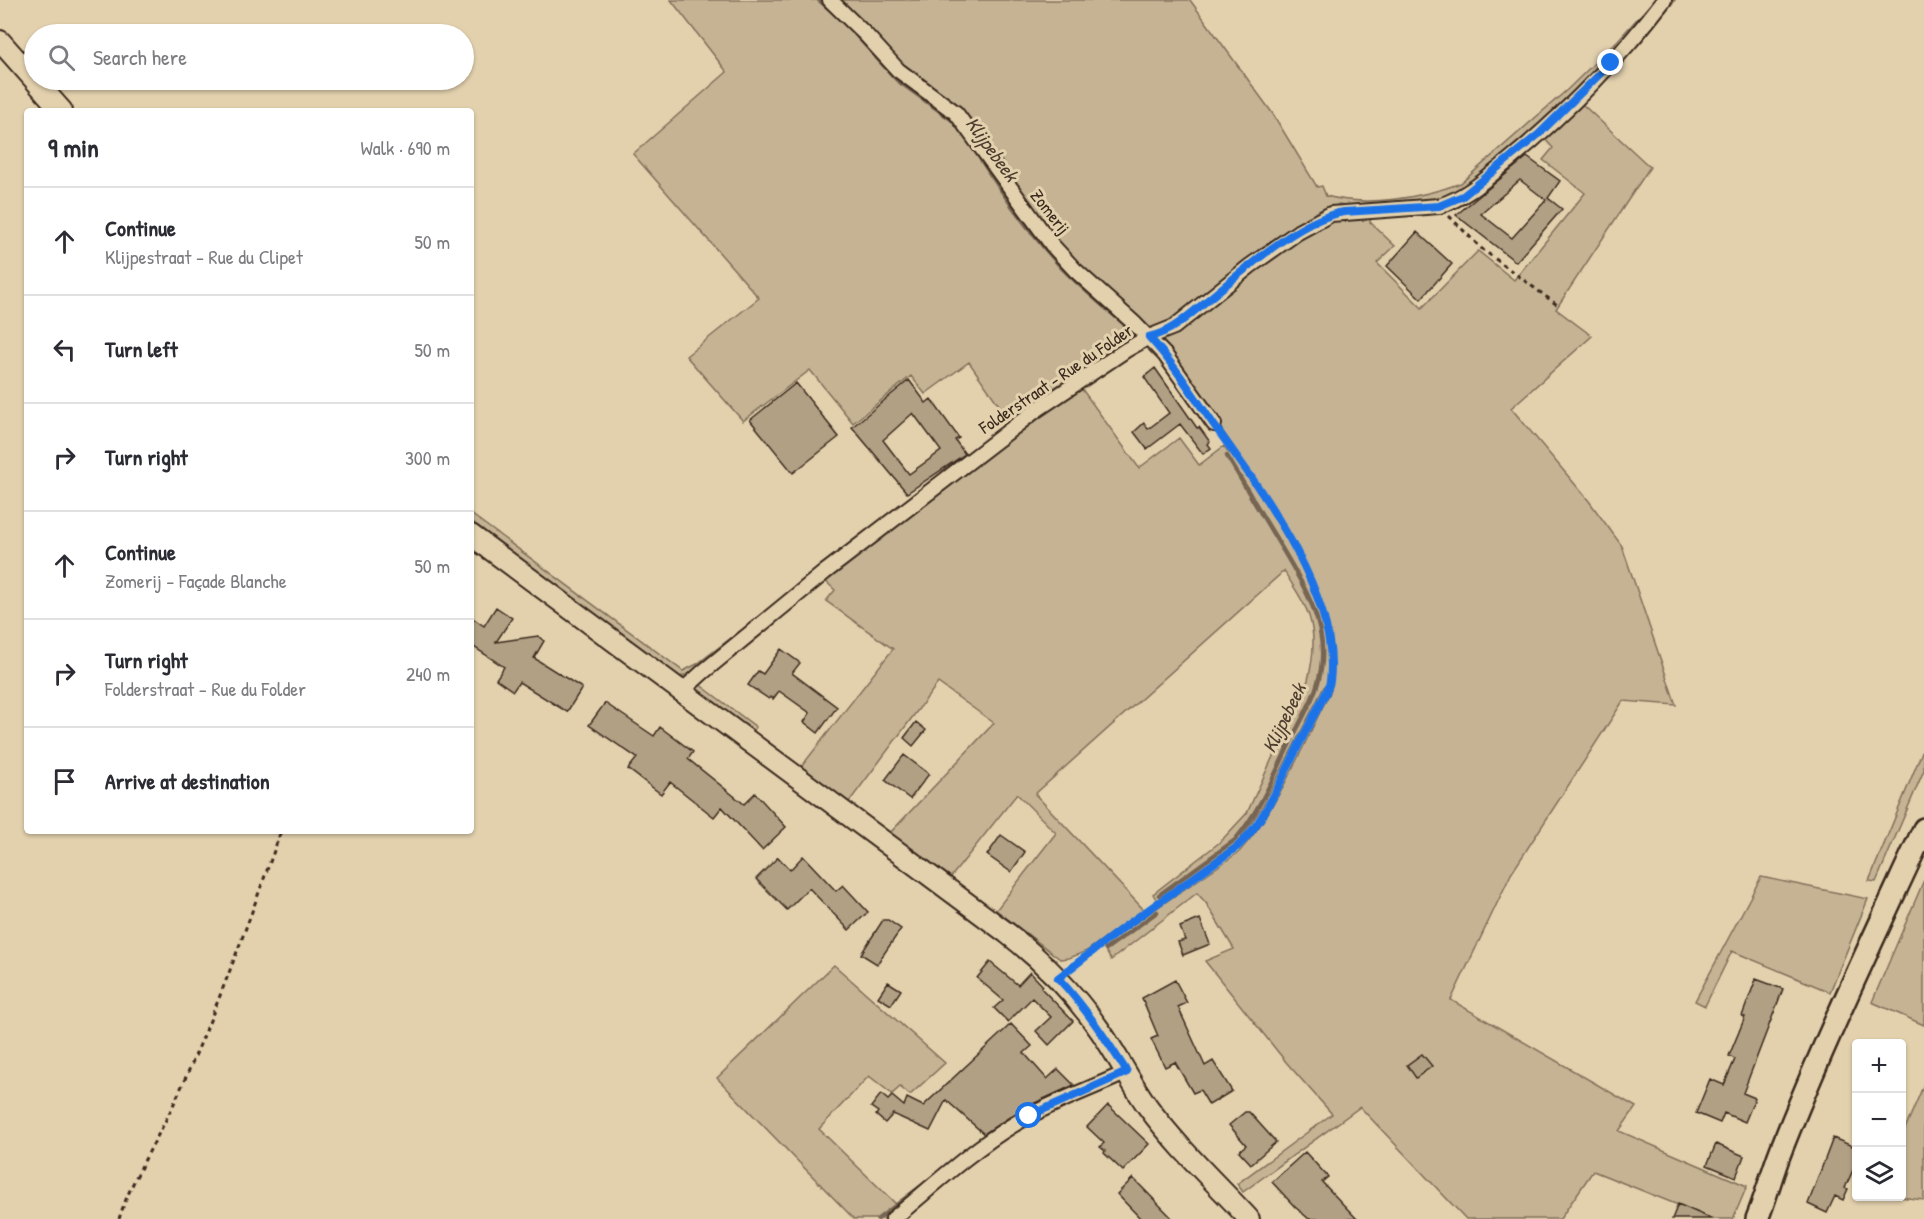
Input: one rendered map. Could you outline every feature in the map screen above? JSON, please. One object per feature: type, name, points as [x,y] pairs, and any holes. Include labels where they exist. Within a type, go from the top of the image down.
[{"type":"main road","points":[[1757,1219],[1781,1151],[1867,951],[1924,829]]},
{"type":"street","name":"Zomerij","points":[[830,0],[898,70],[956,113],[1014,196],[1052,245],[1083,278],[1166,355],[1214,424]]},
{"type":"street","name":"Folderstraat - Rue du Folder","points":[[682,691],[825,572],[950,474],[1035,411],[1126,350],[1174,327],[1277,245],[1331,214],[1439,206],[1455,201],[1473,190],[1539,134],[1632,41],[1664,0]]},
{"type":"street","points":[[0,41],[24,68]]},
{"type":"street","points":[[43,90],[59,108]]},
{"type":"street","points":[[474,537],[1015,939],[1044,963],[1076,998],[1100,1030],[1146,1105],[1249,1219]]},
{"type":"street","points":[[892,1219],[1011,1126],[1127,1072]]},
{"type":"path","points":[[1439,206],[1482,249],[1560,307]]},
{"type":"path","points":[[1058,978],[1246,839],[1268,806],[1330,684],[1331,645],[1318,598],[1297,553],[1272,509],[1214,424]]},
{"type":"path","points":[[119,1219],[145,1160],[176,1100],[223,989],[280,834]]},
{"type":"shaded area","points":[[671,0],[826,0],[947,110],[991,169],[1133,328],[1133,336],[1012,424],[969,362],[925,394],[911,376],[853,423],[810,370],[743,421],[686,356],[759,298],[633,154],[727,72]]},
{"type":"shaded area","points":[[835,0],[1190,0],[1273,114],[1317,187],[1322,186],[1326,196],[1376,201],[1412,197],[1461,183],[1568,89],[1618,40],[1654,0],[1660,0],[1600,70],[1479,180],[1437,201],[1358,207],[1339,204],[1318,215],[1174,322],[1155,330],[1146,327],[1070,260],[996,164]]},
{"type":"shaded area","points":[[1668,0],[1675,0],[1642,41],[1581,103],[1650,167],[1556,309],[1592,336],[1511,408],[1589,501],[1622,546],[1676,705],[1623,701],[1511,874],[1451,1000],[1636,1107],[1619,1131],[1747,1186],[1733,1219],[1713,1219],[1593,1171],[1560,1219],[1466,1219],[1360,1107],[1243,1192],[1237,1184],[1332,1114],[1286,1062],[1205,961],[1234,949],[1206,903],[1197,893],[1111,960],[1102,945],[1239,852],[1254,834],[1279,794],[1331,690],[1324,687],[1263,806],[1238,843],[1157,901],[1153,894],[1220,842],[1247,813],[1308,680],[1313,648],[1311,624],[1304,604],[1284,571],[1035,794],[1144,910],[1087,951],[1060,959],[996,910],[1056,833],[1017,794],[951,877],[890,833],[994,723],[938,683],[849,802],[801,767],[893,649],[826,601],[835,590],[822,578],[1079,385],[1139,468],[1179,438],[1199,465],[1224,446],[1229,453],[1234,449],[1161,341],[1254,267],[1330,219],[1372,214],[1370,222],[1395,246],[1377,263],[1422,308],[1478,251],[1514,280],[1585,193],[1543,160],[1553,148],[1544,138]]},
{"type":"shaded area","points":[[474,516],[683,671],[697,664],[830,562],[701,665],[680,677],[474,523]]},
{"type":"shaded area","points":[[699,684],[756,727],[753,732],[697,690]]},
{"type":"shaded area","points":[[1924,747],[1924,770],[1876,882],[1869,881]]},
{"type":"shaded area","points":[[1761,877],[1868,899],[1830,992],[1732,951],[1705,1006],[1695,1001]]},
{"type":"shaded area","points":[[1924,880],[1924,1025],[1872,1002]]},
{"type":"shaded area","points":[[834,965],[945,1063],[910,1095],[900,1087],[892,1094],[869,1076],[819,1129],[899,1207],[884,1219],[854,1219],[717,1078]]},
{"type":"shaded area","points":[[1924,1084],[1924,1200],[1906,1198],[1906,1127]]},
{"type":"building","points":[[1527,157],[1560,181],[1548,198],[1562,209],[1516,262],[1456,215]],"holes":[[[1520,180],[1546,200],[1512,238],[1481,214]]]},
{"type":"building","points":[[1417,232],[1452,264],[1421,299],[1387,266]]},
{"type":"building","points":[[1155,368],[1197,428],[1199,427],[1210,442],[1208,444],[1211,448],[1203,454],[1180,424],[1147,449],[1134,432],[1144,423],[1148,429],[1169,413],[1144,377]]},
{"type":"building","points":[[909,380],[926,403],[931,399],[959,438],[955,440],[965,454],[907,493],[852,427]],"holes":[[[913,413],[941,451],[909,474],[883,440]]]},
{"type":"building","points":[[796,383],[839,437],[793,473],[750,420]]},
{"type":"building","points":[[496,607],[512,618],[496,642],[538,636],[544,641],[534,658],[582,688],[567,712],[519,682],[513,691],[496,679],[504,667],[474,647],[474,619],[484,626]]},
{"type":"building","points":[[781,649],[800,663],[792,673],[837,707],[818,733],[804,722],[810,713],[779,691],[773,699],[771,697],[769,699],[748,685],[758,671],[763,674]]},
{"type":"building","points":[[605,703],[654,736],[660,727],[693,752],[688,759],[744,804],[755,793],[786,827],[762,850],[722,807],[714,817],[670,782],[661,794],[628,769],[637,758],[589,725]]},
{"type":"building","points":[[916,722],[926,730],[913,746],[904,738]]},
{"type":"building","points":[[904,755],[929,774],[910,799],[885,780]]},
{"type":"building","points":[[1001,835],[1025,852],[1011,872],[987,855]]},
{"type":"building","points":[[803,856],[836,891],[843,885],[868,912],[849,930],[809,888],[787,910],[756,879],[778,857],[790,870]]},
{"type":"building","points":[[1200,919],[1210,944],[1183,955],[1178,942],[1185,940],[1180,927]]},
{"type":"building","points":[[883,920],[888,920],[901,929],[877,964],[861,954]]},
{"type":"building","points":[[990,962],[1018,985],[1030,972],[1043,986],[1041,988],[1073,1021],[1049,1045],[1036,1031],[1051,1017],[1032,998],[1008,1022],[994,1008],[1003,1000],[977,978]]},
{"type":"building","points":[[1756,979],[1783,989],[1743,1093],[1755,1098],[1745,1122],[1724,1113],[1720,1123],[1696,1113],[1710,1079],[1724,1085],[1735,1059],[1729,1056],[1745,1017],[1742,1016]]},
{"type":"building","points":[[1175,980],[1187,1003],[1178,1007],[1205,1066],[1213,1061],[1232,1091],[1209,1105],[1200,1090],[1193,1093],[1175,1062],[1165,1067],[1151,1039],[1158,1036],[1142,998]]},
{"type":"building","points":[[888,982],[901,990],[891,1005],[878,997]]},
{"type":"building","points":[[1011,1024],[1032,1046],[1024,1053],[1047,1079],[1058,1069],[1074,1085],[1022,1109],[984,1134],[946,1100],[930,1131],[893,1114],[885,1123],[876,1115],[878,1112],[871,1107],[881,1094],[888,1100],[892,1096],[904,1106],[907,1098],[923,1106]]},
{"type":"building","points":[[1422,1054],[1432,1066],[1416,1078],[1407,1065]]},
{"type":"building","points":[[1108,1105],[1149,1144],[1123,1171],[1104,1153],[1105,1151],[1100,1147],[1104,1143],[1087,1127]]},
{"type":"building","points":[[1245,1112],[1249,1112],[1276,1142],[1251,1164],[1239,1151],[1246,1145],[1229,1125]]},
{"type":"building","points":[[1833,1138],[1852,1146],[1852,1172],[1843,1200],[1835,1196],[1827,1213],[1808,1204]]},
{"type":"building","points":[[1716,1144],[1744,1156],[1736,1177],[1707,1165]]},
{"type":"building","points":[[1305,1152],[1328,1177],[1322,1182],[1357,1219],[1309,1219],[1272,1182]]},
{"type":"building","points":[[1133,1178],[1173,1219],[1141,1219],[1117,1194]]},
{"type":"building","points":[[1678,1204],[1712,1219],[1672,1219]]},
{"type":"waterway","name":"Klijpebeek","points":[[819,0],[831,10]]},
{"type":"waterway","name":"Klijpebeek","points":[[858,37],[897,80],[955,122]]},
{"type":"waterway","name":"Klijpebeek","points":[[977,153],[1017,213],[1051,256],[1129,328]]},
{"type":"waterway","name":"Klijpebeek","points":[[1159,895],[1235,840],[1244,829],[1265,794],[1308,708],[1321,669],[1320,633],[1316,616],[1302,582],[1227,456]]},
{"type":"waterway","name":"Klijpebeek","points":[[1106,949],[1157,912]]},
{"type":"waterway","name":"Klijpebeek","points":[[878,1219],[928,1181]]},
{"type":"route","points":[[1029,1116],[1127,1072],[1100,1030],[1058,978],[1101,943],[1246,839],[1268,806],[1330,684],[1331,645],[1318,598],[1297,553],[1272,509],[1232,449],[1166,355],[1149,337],[1174,327],[1277,245],[1319,219],[1344,212],[1419,208],[1439,206],[1455,201],[1473,190],[1539,134],[1611,63]]}]
